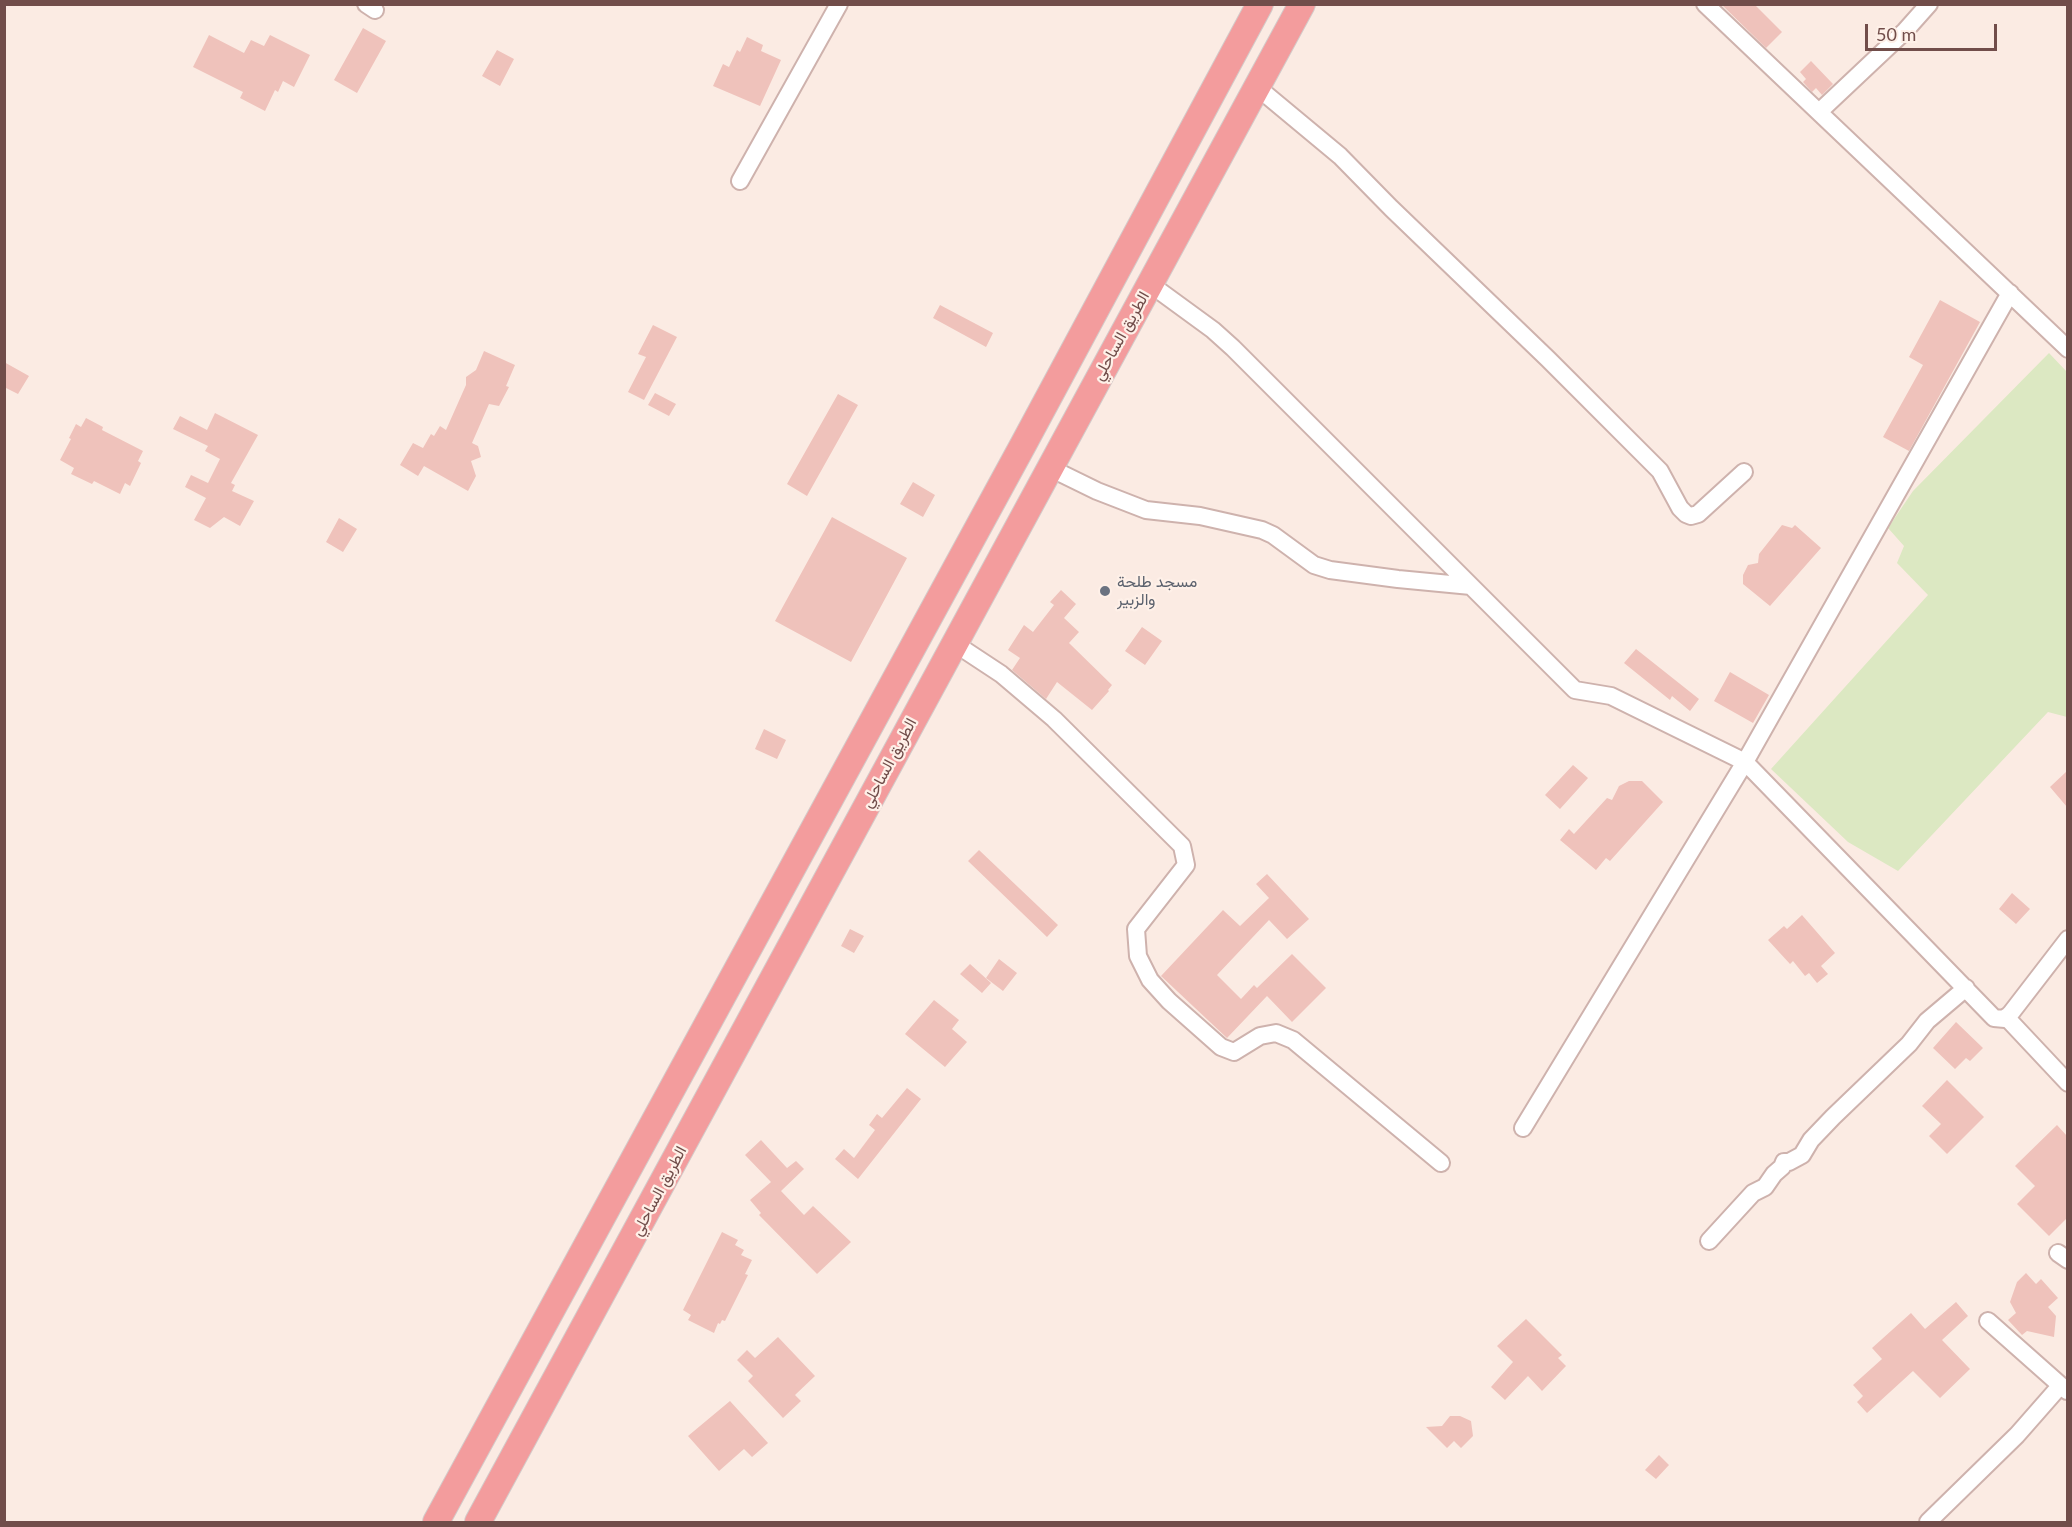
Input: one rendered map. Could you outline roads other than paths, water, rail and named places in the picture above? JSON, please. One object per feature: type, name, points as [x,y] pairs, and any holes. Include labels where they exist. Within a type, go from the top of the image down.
[{"type":"highway","name":"الطريق الساحلي","points":[[436,1522],[1023,445],[1260,4]]},
{"type":"highway","name":"الطريق الساحلي","points":[[478,1522],[1302,4]]},
{"type":"street","points":[[740,181],[839,4]]},
{"type":"street","points":[[1705,4],[2067,349]]},
{"type":"street","points":[[1819,112],[1905,31],[1929,4]]},
{"type":"street","points":[[1257,87],[1340,156],[1548,359],[1660,471],[1680,508],[1686,514],[1691,516],[1698,514],[1744,472]]},
{"type":"street","points":[[1150,284],[1213,330],[1233,348],[1575,690],[1611,696],[1745,762],[1994,1018],[2006,1017],[2067,939]]},
{"type":"street","points":[[1523,1128],[1745,762],[2010,293]]},
{"type":"street","points":[[1050,468],[1097,491],[1146,510],[1200,516],[1262,530],[1273,535],[1314,565],[1330,570],[1472,586]]},
{"type":"street","points":[[954,643],[1001,674],[1054,718],[1182,846],[1186,865],[1136,929],[1138,957],[1150,980],[1169,1001],[1221,1047],[1234,1052],[1260,1036],[1276,1033],[1293,1040],[1441,1163]]},
{"type":"street","points":[[1709,1241],[1753,1193],[1764,1187],[1784,1162],[1789,1162],[1802,1155],[1811,1140],[1909,1044],[1927,1021],[1966,988]]},
{"type":"street","points":[[2006,1017],[2067,1083]]},
{"type":"street","points":[[1928,1522],[2064,1389],[1989,1321]]},
{"type":"place","name":"مسجد طلحة والزبير","points":[[1105,591]]}]
